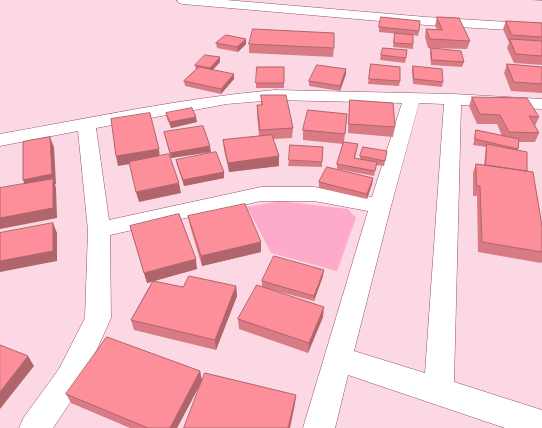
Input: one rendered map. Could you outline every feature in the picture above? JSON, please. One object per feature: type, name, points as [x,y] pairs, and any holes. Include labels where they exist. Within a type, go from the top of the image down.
[{"type":"street","points":[[183,0],[426,21],[542,28]]},
{"type":"street","points":[[0,140],[86,122],[227,99],[275,95],[412,100],[453,99],[542,104]]},
{"type":"street","points":[[439,392],[453,99]]},
{"type":"street","points":[[319,428],[380,206],[412,100]]},
{"type":"street","points":[[35,428],[69,379],[98,318],[99,230],[86,122]]},
{"type":"street","points":[[99,230],[261,194],[314,194],[380,206]]},
{"type":"street","points":[[338,359],[542,426]]},
{"type":"shaded area","points":[[279,201],[348,209],[356,218],[337,271],[271,253],[247,207]]},
{"type":"building","points":[[381,17],[420,21],[419,31],[379,27]]},
{"type":"building","points":[[437,17],[459,18],[470,41],[430,39],[426,29],[442,30]]},
{"type":"building","points":[[506,21],[542,23],[542,37],[512,35]]},
{"type":"building","points":[[253,29],[334,33],[334,48],[249,44]]},
{"type":"building","points":[[395,33],[413,35],[413,44],[394,43]]},
{"type":"building","points":[[226,35],[246,39],[237,47],[216,43]]},
{"type":"building","points":[[510,39],[542,41],[542,56],[516,54]]},
{"type":"building","points":[[383,48],[407,50],[406,58],[381,55]]},
{"type":"building","points":[[431,48],[461,51],[464,62],[432,60]]},
{"type":"building","points":[[205,55],[220,57],[210,68],[195,65]]},
{"type":"building","points":[[371,64],[400,67],[400,81],[369,79]]},
{"type":"building","points":[[507,64],[542,67],[542,84],[514,82]]},
{"type":"building","points":[[317,65],[346,69],[340,86],[309,81]]},
{"type":"building","points":[[413,66],[442,69],[443,82],[414,79]]},
{"type":"building","points":[[199,67],[234,74],[221,89],[184,81]]},
{"type":"building","points":[[257,67],[284,67],[284,83],[256,83]]},
{"type":"building","points":[[261,95],[286,95],[293,128],[260,130],[257,105],[262,105]]},
{"type":"building","points":[[472,97],[527,98],[539,117],[529,116],[539,133],[509,132],[500,115],[480,114]]},
{"type":"building","points":[[350,100],[393,103],[395,127],[349,124]]},
{"type":"building","points":[[192,108],[196,117],[170,122],[166,113]]},
{"type":"building","points":[[308,110],[347,114],[345,134],[303,130]]},
{"type":"building","points":[[150,113],[159,149],[116,156],[111,119]]},
{"type":"building","points":[[203,126],[210,146],[170,153],[164,132]]},
{"type":"building","points":[[476,130],[519,139],[518,149],[475,139]]},
{"type":"building","points":[[272,135],[279,156],[228,163],[223,140]]},
{"type":"building","points":[[50,137],[52,174],[23,180],[23,142]]},
{"type":"building","points":[[344,142],[358,144],[354,158],[377,162],[375,171],[337,164]]},
{"type":"building","points":[[487,144],[527,152],[527,171],[486,165]]},
{"type":"building","points":[[290,145],[323,147],[322,162],[289,160]]},
{"type":"building","points":[[363,147],[387,151],[385,161],[360,156]]},
{"type":"building","points":[[216,152],[224,172],[183,180],[176,160]]},
{"type":"building","points":[[169,154],[179,183],[136,192],[129,162]]},
{"type":"building","points":[[476,164],[533,172],[542,226],[542,252],[482,242],[480,186],[477,186]]},
{"type":"building","points":[[327,167],[373,178],[367,194],[319,182]]},
{"type":"building","points":[[53,179],[53,208],[0,218],[0,188]]},
{"type":"building","points":[[245,204],[261,242],[201,256],[188,216]]},
{"type":"building","points":[[179,214],[196,259],[144,273],[130,226]]},
{"type":"building","points":[[53,223],[53,251],[0,261],[0,233]]},
{"type":"building","points":[[274,256],[324,270],[314,296],[262,281]]},
{"type":"building","points":[[189,276],[236,286],[215,340],[131,320],[153,281],[183,287]]},
{"type":"building","points":[[257,285],[324,307],[309,343],[238,319]]},
{"type":"building","points":[[107,337],[200,371],[170,428],[148,428],[66,394]]},
{"type":"building","points":[[0,345],[28,356],[0,392]]},
{"type":"building","points":[[205,373],[296,395],[288,428],[184,428]]}]
